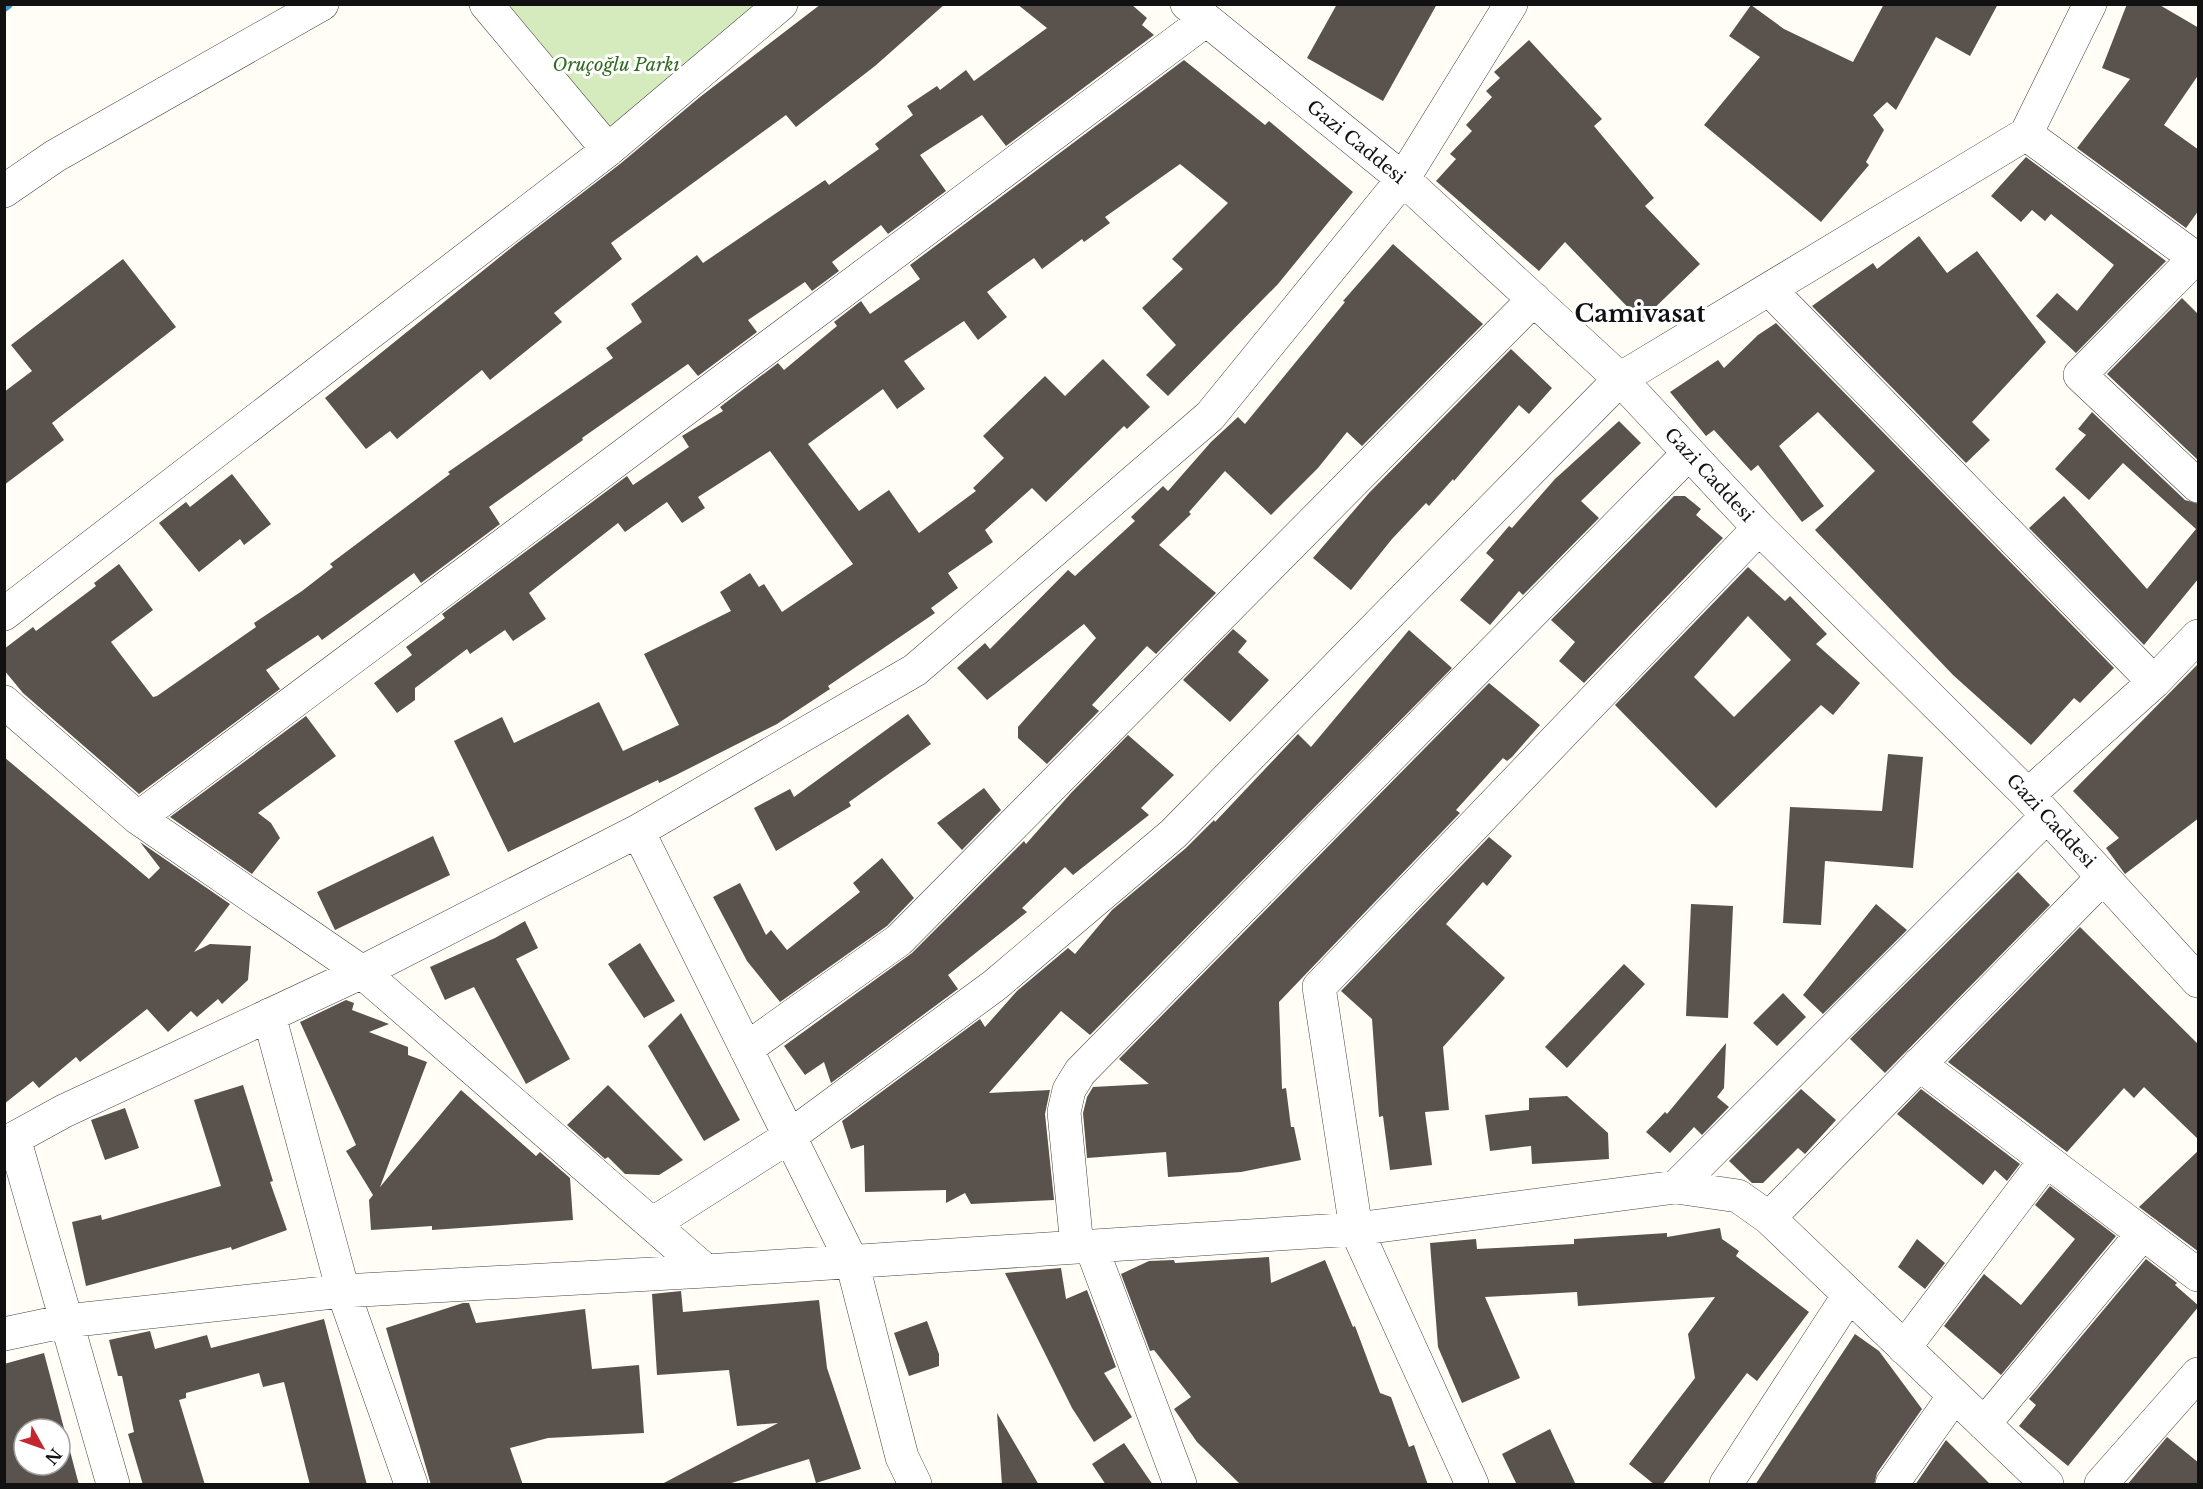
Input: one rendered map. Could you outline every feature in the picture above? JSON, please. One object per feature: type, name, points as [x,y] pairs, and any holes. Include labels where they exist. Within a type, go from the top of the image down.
[{"type":"street","points":[[4,191],[55,156],[321,4]]},
{"type":"street","points":[[486,4],[608,150]]},
{"type":"street","points":[[4,614],[608,150],[782,4]]},
{"type":"street","points":[[113,1485],[66,1321],[10,1141],[64,1111],[362,972],[638,831],[915,670],[1210,416],[1403,179],[1511,4]]},
{"type":"street","points":[[652,1224],[790,1136],[995,985],[1173,834],[1620,379],[2026,134],[2090,4]]},
{"type":"street","points":[[138,818],[1196,12]]},
{"type":"street","name":"Gazi Caddesi","points":[[1196,12],[1403,179],[1620,379],[1759,528],[2038,806],[2199,981]]},
{"type":"street","points":[[2026,134],[2197,259],[2079,375],[2199,486]]},
{"type":"street","points":[[1769,289],[2154,682]]},
{"type":"street","points":[[746,1049],[898,940],[1534,299]]},
{"type":"street","points":[[1180,1485],[1084,1247],[1064,1112],[1069,1090],[1080,1072],[1689,453]]},
{"type":"street","points":[[1472,1485],[1356,1229],[1319,987],[1759,528]]},
{"type":"street","points":[[1676,1187],[2199,636]]},
{"type":"street","points":[[4,702],[138,818],[362,972],[706,1271]]},
{"type":"street","points":[[638,831],[852,1262],[908,1471],[939,1485]]},
{"type":"street","points":[[1769,1218],[2103,878]]},
{"type":"street","points":[[269,1015],[343,1291],[411,1485]]},
{"type":"street","points":[[1919,1064],[2199,1275]]},
{"type":"street","points":[[1904,1348],[2046,1160]]},
{"type":"street","points":[[4,1334],[66,1321],[343,1291],[706,1271],[1356,1229],[1676,1187],[1738,1196],[1769,1218],[2047,1485]]},
{"type":"street","points":[[1984,1424],[2143,1233]]},
{"type":"street","points":[[1726,1485],[1849,1294]]},
{"type":"street","points":[[2101,1485],[2199,1374]]},
{"type":"street","points":[[1892,1485],[1954,1396]]},
{"type":"green space","name":"Oruçoğlu Parkı","points":[[486,5],[781,5],[608,150]]},
{"type":"building","points":[[821,4],[945,4],[875,66],[796,127],[786,115],[611,243],[622,259],[554,313],[562,322],[490,380],[482,370],[397,439],[390,431],[366,449],[325,398],[516,244],[620,164],[700,97]]},
{"type":"building","points":[[1017,4],[1131,4],[1147,18],[1142,25],[1154,35],[1006,146],[982,115],[920,155],[946,191],[888,234],[881,225],[832,262],[839,271],[812,291],[805,282],[748,320],[757,332],[698,376],[688,364],[489,507],[500,524],[421,583],[414,573],[322,640],[318,635],[266,670],[280,689],[139,794],[23,693],[4,670],[4,649],[33,627],[36,631],[96,586],[94,583],[119,564],[153,610],[111,642],[153,697],[157,696],[256,627],[254,623],[333,567],[330,564],[450,474],[448,472],[613,358],[606,348],[642,322],[631,304],[697,255],[703,263],[825,180],[829,185],[879,149],[875,144],[913,115],[907,106],[937,86],[940,90],[966,70],[974,81],[1047,28]]},
{"type":"building","points":[[1337,4],[1437,4],[1383,101],[1307,58]]},
{"type":"building","points":[[1884,4],[1998,4],[1970,56],[1936,37],[1896,110],[1887,102],[1873,115],[1884,130],[1866,162],[1869,165],[1821,222],[1704,125],[1760,57],[1729,36],[1751,5],[1784,29],[1853,62]]},
{"type":"building","points":[[2127,4],[2158,4],[2199,28],[2199,74],[2164,125],[2199,150],[2199,210],[2186,228],[2077,148],[2130,79],[2102,68]]},
{"type":"building","points":[[1529,40],[1602,119],[1594,126],[1654,198],[1645,206],[1700,264],[1641,321],[1565,242],[1539,271],[1436,181],[1456,159],[1450,154],[1472,131],[1466,125],[1492,97],[1486,91],[1500,78],[1494,72]]},
{"type":"building","points":[[1184,60],[1265,125],[1269,121],[1353,192],[1278,284],[1168,396],[1146,375],[1176,345],[1142,308],[1183,269],[1172,259],[1228,203],[1180,164],[1105,217],[1110,223],[1084,242],[1082,239],[1042,269],[1034,258],[987,292],[1007,317],[978,340],[964,321],[904,361],[925,389],[897,409],[883,389],[808,444],[859,511],[889,490],[919,533],[976,491],[973,488],[1004,458],[983,436],[1045,376],[1065,396],[1103,359],[1150,407],[1127,429],[1124,426],[1046,502],[1032,488],[985,530],[993,542],[948,573],[958,588],[931,608],[935,613],[828,686],[830,689],[777,724],[676,775],[659,783],[658,780],[508,852],[454,741],[502,717],[514,743],[599,702],[623,751],[679,725],[644,654],[731,611],[720,592],[750,573],[759,587],[764,584],[782,612],[853,564],[770,451],[698,497],[705,508],[682,523],[667,502],[625,532],[618,523],[529,593],[546,619],[513,641],[505,630],[470,654],[467,649],[415,688],[415,700],[397,713],[374,683],[412,655],[406,647],[445,618],[442,614],[627,476],[633,485],[689,447],[682,436],[723,411],[720,407],[778,363],[784,370],[837,326],[834,322],[861,301],[870,314],[920,279],[910,265]]},
{"type":"building","points":[[2026,157],[2166,261],[2076,353],[2036,316],[2057,293],[2077,311],[2114,265],[2051,214],[2045,221],[2032,210],[2021,222],[1991,196]]},
{"type":"building","points":[[1919,236],[1947,273],[1977,251],[2046,342],[1972,422],[1990,440],[1966,463],[1812,306],[1873,263],[1877,269]]},
{"type":"building","points":[[1393,244],[1483,324],[1362,446],[1347,432],[1318,468],[1271,515],[1225,471],[1189,512],[1191,514],[1159,545],[1216,593],[1156,654],[1147,646],[1092,705],[1099,711],[1047,764],[1018,738],[1018,727],[1096,638],[1084,624],[987,700],[957,668],[985,643],[990,649],[1068,570],[1075,576],[1135,521],[1131,517],[1163,486],[1168,491],[1211,442],[1238,417],[1245,424],[1345,302],[1343,301]]},
{"type":"building","points":[[123,259],[176,327],[52,423],[64,440],[4,485],[4,392],[32,371],[11,345]]},
{"type":"building","points":[[2182,298],[2199,315],[2199,461],[2107,374]]},
{"type":"building","points":[[1776,323],[2114,668],[2080,703],[2074,698],[2031,745],[1953,675],[1815,530],[1875,471],[1818,412],[1779,446],[1824,506],[1802,522],[1758,465],[1751,471],[1714,430],[1706,436],[1670,392],[1718,360],[1724,368],[1758,335]]},
{"type":"building","points":[[1511,349],[1552,388],[1529,414],[1519,405],[1454,481],[1453,479],[1429,506],[1426,503],[1392,539],[1351,590],[1313,558],[1369,493]]},
{"type":"building","points":[[2092,412],[2185,500],[2199,504],[2199,578],[2144,645],[2029,528],[2064,496],[2147,589],[2196,529],[2123,463],[2089,500],[2055,469],[2086,435],[2078,429]]},
{"type":"building","points":[[1619,421],[1641,443],[1581,501],[1599,518],[1523,595],[1519,591],[1490,625],[1460,600],[1494,560],[1486,553],[1509,526],[1512,528],[1555,479]]},
{"type":"building","points":[[232,474],[271,524],[244,545],[240,539],[199,572],[159,523],[186,502],[190,507]]},
{"type":"building","points":[[1674,496],[1685,496],[1701,509],[1696,515],[1723,538],[1584,683],[1559,661],[1575,642],[1551,620]]},
{"type":"building","points":[[1748,567],[1785,601],[1790,596],[1827,634],[1816,644],[1860,683],[1833,715],[1821,705],[1716,808],[1615,705]],"holes":[[[1748,616],[1791,660],[1734,717],[1694,677]]]},
{"type":"building","points":[[1233,629],[1247,641],[1238,652],[1269,680],[1230,722],[1183,680]]},
{"type":"building","points":[[1409,630],[1452,668],[1090,1035],[1061,1011],[989,1093],[1050,1090],[1045,1114],[1054,1200],[971,1204],[965,1193],[946,1203],[946,1190],[865,1192],[864,1145],[851,1149],[842,1121],[980,1019],[985,1027],[1017,991],[1068,948],[1075,954],[1112,910],[1186,848],[1214,820],[1215,822],[1298,734],[1311,747]]},
{"type":"building","points":[[2199,663],[2199,818],[2125,874],[2106,848],[2119,838],[2073,791]]},
{"type":"building","points":[[1489,683],[1540,725],[1512,757],[1507,761],[1503,758],[1456,810],[1460,813],[1279,1002],[1282,1089],[1286,1088],[1291,1127],[1294,1127],[1301,1160],[1241,1172],[1168,1177],[1166,1152],[1087,1158],[1083,1113],[1087,1097],[1093,1087],[1149,1084],[1119,1059]]},
{"type":"building","points":[[908,714],[931,744],[849,802],[851,806],[776,851],[754,808],[790,789],[794,797]]},
{"type":"building","points":[[306,716],[336,756],[258,813],[271,823],[280,838],[252,874],[170,817]]},
{"type":"building","points":[[1128,735],[1174,775],[1141,808],[1149,815],[1073,875],[1065,867],[1022,908],[1027,912],[948,975],[958,989],[831,1083],[824,1062],[805,1075],[784,1046],[912,953],[1024,841],[1026,844],[1071,793]]},
{"type":"building","points":[[1888,754],[1923,757],[1913,868],[1825,861],[1821,925],[1783,923],[1790,807],[1882,811]]},
{"type":"building","points":[[4,757],[149,879],[160,868],[140,842],[230,904],[194,952],[210,944],[251,946],[248,980],[222,1004],[218,999],[197,1017],[191,1011],[168,1032],[147,1009],[80,1062],[76,1057],[39,1088],[33,1081],[4,1104]]},
{"type":"building","points":[[984,788],[1001,810],[962,850],[937,823]]},
{"type":"building","points":[[433,836],[450,875],[335,930],[317,892]]},
{"type":"building","points":[[1489,837],[1512,856],[1487,886],[1483,882],[1446,924],[1505,978],[1443,1047],[1449,1110],[1425,1112],[1432,1165],[1390,1170],[1383,1116],[1379,1117],[1372,1019],[1341,991]]},
{"type":"building","points":[[882,858],[914,898],[887,926],[780,1002],[747,961],[713,897],[740,883],[766,935],[771,930],[787,950],[860,892],[853,883]]},
{"type":"building","points":[[2018,872],[2050,905],[1885,1073],[1850,1039]]},
{"type":"building","points":[[1691,904],[1733,906],[1728,1018],[1686,1016]]},
{"type":"building","points":[[1876,904],[1907,930],[1823,1014],[1803,995]]},
{"type":"building","points":[[525,921],[538,948],[516,959],[570,1059],[526,1084],[474,987],[445,1000],[430,967],[495,938]]},
{"type":"building","points":[[2080,927],[2199,1045],[2199,1140],[2144,1087],[2134,1098],[2124,1088],[2067,1152],[1948,1062]]},
{"type":"building","points":[[640,943],[675,1001],[644,1018],[608,964]]},
{"type":"building","points":[[1624,964],[1645,984],[1567,1068],[1545,1047]]},
{"type":"building","points":[[1783,993],[1806,1017],[1777,1046],[1753,1023]]},
{"type":"building","points":[[346,1000],[354,1003],[352,1010],[389,1024],[369,1032],[408,1047],[408,1055],[427,1062],[380,1187],[461,1090],[536,1156],[540,1152],[570,1178],[573,1220],[432,1230],[432,1226],[371,1230],[369,1200],[373,1195],[346,1151],[356,1145],[300,1022]]},
{"type":"building","points":[[681,1013],[740,1120],[704,1141],[648,1046]]},
{"type":"building","points":[[1726,1043],[1724,1088],[1717,1097],[1729,1107],[1702,1135],[1694,1127],[1670,1153],[1646,1132],[1665,1112],[1667,1114]]},
{"type":"building","points":[[243,1085],[273,1181],[270,1182],[287,1230],[232,1250],[231,1247],[86,1286],[72,1222],[101,1215],[102,1220],[221,1186],[194,1100]]},
{"type":"building","points":[[608,1085],[683,1160],[659,1175],[625,1174],[608,1157],[605,1159],[567,1125]]},
{"type":"building","points":[[1801,1089],[1836,1120],[1805,1154],[1798,1148],[1763,1183],[1752,1183],[1729,1161]]},
{"type":"building","points":[[1921,1089],[2020,1164],[2007,1181],[1995,1170],[1983,1185],[1897,1114]]},
{"type":"building","points":[[1567,1096],[1608,1133],[1609,1159],[1532,1164],[1531,1146],[1490,1151],[1485,1115],[1529,1110],[1529,1098]]},
{"type":"building","points":[[125,1108],[139,1148],[105,1160],[91,1120]]},
{"type":"building","points":[[2199,1150],[2199,1252],[2139,1207]]},
{"type":"building","points":[[2050,1186],[2116,1236],[2001,1375],[1944,1326],[1984,1274],[2021,1305],[2075,1239],[2035,1205]]},
{"type":"building","points":[[1720,1228],[1722,1239],[1739,1251],[1736,1256],[1809,1312],[1757,1381],[1747,1373],[1662,1485],[1655,1485],[1629,1464],[1695,1378],[1688,1334],[1715,1297],[1578,1306],[1577,1292],[1485,1297],[1520,1378],[1462,1403],[1438,1347],[1430,1243],[1476,1239],[1477,1249],[1574,1244],[1574,1239],[1667,1233],[1667,1237]]},
{"type":"building","points":[[1917,1239],[1945,1263],[1925,1289],[1898,1267]]},
{"type":"building","points":[[1269,1257],[1271,1283],[1325,1260],[1353,1327],[1355,1326],[1380,1393],[1391,1397],[1409,1447],[1414,1445],[1428,1485],[1241,1485],[1197,1442],[1174,1409],[1191,1397],[1154,1350],[1150,1351],[1121,1274],[1149,1261],[1174,1260],[1175,1263]]},
{"type":"building","points":[[2146,1259],[2177,1283],[2175,1285],[2199,1306],[2068,1466],[2019,1426],[2036,1405],[2029,1399]]},
{"type":"building","points":[[1061,1268],[1066,1299],[1087,1290],[1116,1367],[1104,1373],[1132,1417],[1094,1442],[1072,1408],[1005,1273]]},
{"type":"building","points":[[681,1291],[683,1312],[819,1300],[827,1368],[861,1469],[816,1483],[809,1459],[725,1485],[660,1485],[778,1423],[737,1426],[729,1370],[657,1375],[652,1294]]},
{"type":"building","points":[[469,1303],[476,1323],[585,1309],[592,1369],[639,1365],[644,1433],[548,1438],[510,1448],[523,1485],[431,1485],[386,1328]]},
{"type":"building","points":[[324,1319],[367,1485],[310,1485],[284,1382],[263,1387],[259,1373],[186,1393],[186,1398],[179,1400],[205,1485],[143,1485],[128,1434],[134,1432],[122,1376],[118,1376],[109,1340],[150,1331],[155,1349],[207,1335],[211,1348]]},
{"type":"building","points":[[927,1321],[939,1354],[939,1366],[909,1376],[894,1333]]},
{"type":"building","points":[[1855,1334],[1879,1351],[1922,1409],[1877,1473],[1874,1485],[1755,1485]]},
{"type":"building","points":[[44,1353],[61,1417],[12,1417],[12,1477],[72,1477],[72,1459],[79,1485],[4,1485],[4,1364]]},
{"type":"building","points":[[997,1413],[1039,1485],[1002,1485]]},
{"type":"building","points":[[1550,1429],[1576,1485],[1517,1485],[1502,1454]]},
{"type":"building","points":[[2167,1437],[2199,1463],[2199,1485],[2127,1485]]},
{"type":"building","points":[[1946,1440],[1991,1485],[1915,1485]]},
{"type":"building","points":[[1124,1443],[1153,1485],[1106,1485],[1092,1464]]},
{"type":"waterway","points":[[4,7],[8,4]]},
{"type":"district","name":"Camivasat","points":[[1640,314]]}]
